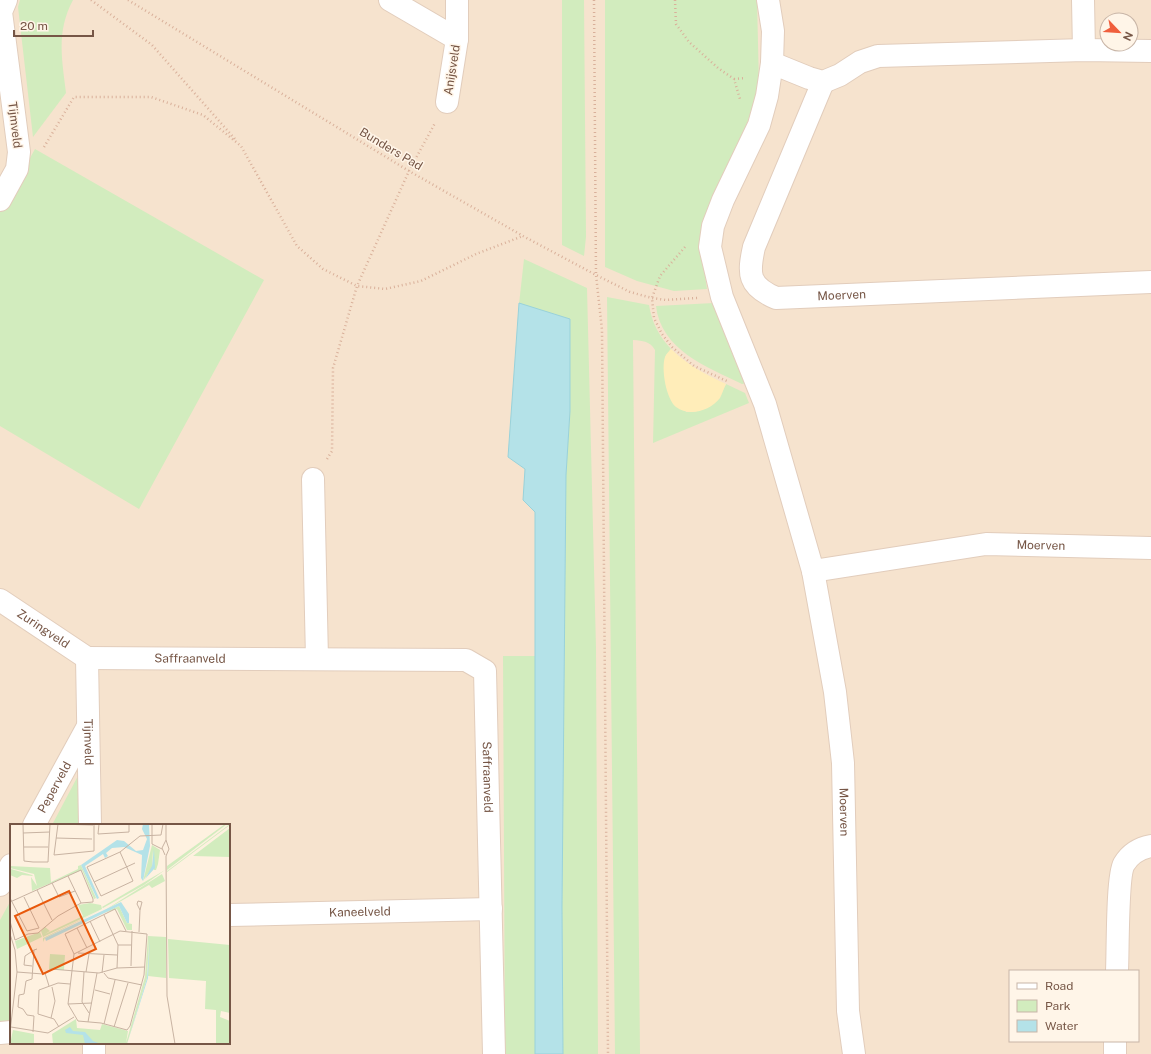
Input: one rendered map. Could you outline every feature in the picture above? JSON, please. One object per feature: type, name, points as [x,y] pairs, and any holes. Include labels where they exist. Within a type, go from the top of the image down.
[{"type":"street","name":"Tijmveld","points":[[0,200],[17,169],[19,152],[2,40],[1,12],[6,0]]},
{"type":"street","name":"Anijsveld","points":[[390,0],[457,39]]},
{"type":"street","name":"Anijsveld","points":[[447,102],[457,39],[457,0]]},
{"type":"street","name":"Moerven","points":[[768,0],[773,31],[772,63],[767,96],[758,124],[723,200],[713,226],[710,247],[722,297],[765,404],[813,571],[835,692],[843,763],[848,1011],[854,1054]]},
{"type":"street","points":[[1083,0],[1084,50]]},
{"type":"street","points":[[772,63],[809,78],[824,82],[840,75],[860,62],[878,56],[1084,50],[1151,51]]},
{"type":"street","name":"Moerven","points":[[824,82],[754,247],[750,266],[752,278],[756,287],[762,292],[776,298],[1151,282]]},
{"type":"street","points":[[313,479],[317,659]]},
{"type":"street","name":"Moerven","points":[[813,571],[986,544],[1151,548]]},
{"type":"street","name":"Zuringveld","points":[[0,600],[87,658]]},
{"type":"street","name":"Tijmveld","points":[[87,658],[90,824]]},
{"type":"street","name":"Saffraanveld","points":[[87,658],[466,660],[485,671],[494,1054]]},
{"type":"street","name":"Peperveld","points":[[35,824],[88,728]]},
{"type":"street","points":[[1117,970],[1120,880],[1123,865],[1132,853],[1151,846]]},
{"type":"street","points":[[0,885],[10,867]]},
{"type":"street","name":"Kaneelveld","points":[[230,915],[490,909]]},
{"type":"street","points":[[0,1033],[10,1032]]},
{"type":"street","points":[[1115,1042],[1115,1054]]},
{"type":"path","points":[[91,0],[152,46],[241,146],[297,246],[323,269],[356,286],[385,289],[421,281],[476,254],[523,236]]},
{"type":"path","name":"Bunders Pad","points":[[128,0],[410,171],[523,236],[630,292],[652,298]]},
{"type":"path","points":[[594,0],[596,275],[602,330],[608,1054]]},
{"type":"path","points":[[674,0],[676,24],[688,42],[718,68],[734,79],[742,105]]},
{"type":"path","points":[[17,169],[37,161],[74,97],[151,97],[203,115],[241,146]]},
{"type":"path","points":[[313,479],[332,451],[332,368],[356,286],[410,171],[447,102]]},
{"type":"path","points":[[687,242],[684,249],[660,276],[652,298],[654,318],[662,334],[672,347],[694,366],[734,384]]},
{"type":"shaded area","points":[[0,0],[1151,0],[1151,1054],[0,1054]]},
{"type":"green space","points":[[20,0],[73,0],[64,23],[62,35],[62,57],[66,93],[33,137],[18,7]]},
{"type":"green space","points":[[562,0],[584,0],[586,237],[584,256],[562,245]]},
{"type":"green space","points":[[605,0],[757,0],[759,86],[744,133],[700,242],[707,289],[674,291],[637,281],[605,267]]},
{"type":"green space","points":[[35,149],[264,280],[139,509],[0,426],[0,212]]},
{"type":"green space","points":[[524,259],[587,288],[596,648],[598,1054],[563,1054],[562,907],[566,475],[570,411],[570,319],[519,304]]},
{"type":"green space","points":[[607,297],[649,305],[652,318],[657,329],[671,349],[665,357],[686,412],[693,412],[711,405],[719,396],[726,384],[745,393],[749,403],[653,443],[655,350],[648,343],[633,340],[640,1054],[615,1054]]},
{"type":"green space","points":[[714,303],[747,383],[742,384],[714,371],[676,346],[660,321],[656,306]]},
{"type":"green space","points":[[503,656],[535,656],[535,1054],[505,1054]]},
{"type":"green space","points":[[80,772],[90,824],[53,824]]},
{"type":"green space","points":[[10,902],[10,1021],[0,1021],[0,920]]},
{"type":"sand","points":[[671,349],[697,369],[726,384],[720,398],[716,403],[699,411],[687,412],[676,407],[672,403],[667,391],[664,376],[665,357]]},
{"type":"water","points":[[519,303],[570,319],[570,411],[566,475],[562,907],[563,1054],[535,1054],[535,512],[523,500],[525,469],[508,457]]}]
